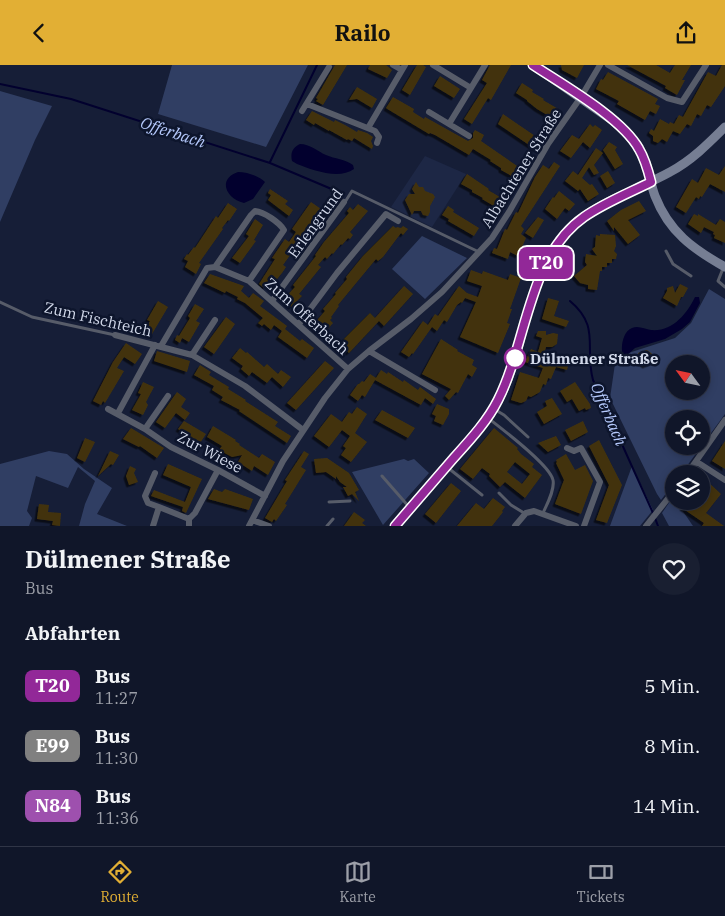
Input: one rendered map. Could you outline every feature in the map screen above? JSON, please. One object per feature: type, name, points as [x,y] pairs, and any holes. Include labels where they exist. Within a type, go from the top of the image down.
[{"type":"main road","points":[[533,65],[581,97],[629,134],[646,163],[655,196],[675,235],[724,266]]},
{"type":"main road","points":[[395,526],[494,408],[512,368],[540,276],[555,247],[569,230],[583,217],[671,172],[691,159],[725,127]]},
{"type":"street","points":[[368,128],[404,68],[393,65]]},
{"type":"street","points":[[433,65],[471,88]]},
{"type":"street","points":[[449,124],[485,65]]},
{"type":"street","name":"Albachtener Straße","points":[[269,526],[250,523],[283,461],[303,430],[348,369],[442,292],[480,252],[502,225],[548,144],[581,97],[600,65]]},
{"type":"street","points":[[608,65],[667,98],[682,102],[706,65]]},
{"type":"street","points":[[302,111],[329,67]]},
{"type":"street","points":[[307,104],[368,128],[378,134],[380,137],[378,143]]},
{"type":"street","points":[[429,112],[469,136]]},
{"type":"street","name":"Erlengrund","points":[[272,301],[344,202]]},
{"type":"street","name":"Zum Offerbach","points":[[215,267],[251,215],[255,211],[260,211],[279,224],[284,230],[249,281]]},
{"type":"street","points":[[299,324],[337,273],[386,215],[398,221]]},
{"type":"street","name":"Zum Offerbach","points":[[158,345],[207,268],[215,267],[249,281],[348,369]]},
{"type":"street","points":[[192,355],[215,320]]},
{"type":"street","name":"Zum Fischteich","points":[[115,335],[192,355],[244,386],[303,430]]},
{"type":"street","points":[[118,413],[158,345]]},
{"type":"street","points":[[369,351],[435,390]]},
{"type":"street","points":[[145,429],[168,396]]},
{"type":"street","name":"Zur Wiese","points":[[108,409],[145,429],[171,447],[218,469],[265,496]]},
{"type":"street","points":[[694,465],[725,420]]},
{"type":"street","points":[[567,448],[574,451],[581,448],[600,482],[584,526]]},
{"type":"street","points":[[696,462],[725,480]]},
{"type":"street","points":[[155,473],[145,496],[148,503],[160,507],[189,523],[218,469]]},
{"type":"street","points":[[646,526],[665,502]]},
{"type":"street","points":[[153,526],[160,507]]},
{"type":"street","points":[[515,526],[525,514],[534,511],[576,526]]},
{"type":"lane","name":"Erlengrund","points":[[344,202],[352,191],[480,252]]},
{"type":"lane","points":[[666,251],[673,264],[691,276]]},
{"type":"lane","points":[[724,266],[718,281],[725,287]]},
{"type":"lane","name":"Zum Fischteich","points":[[0,302],[32,317],[115,335]]},
{"type":"lane","points":[[494,408],[528,437]]},
{"type":"lane","points":[[488,417],[539,461],[552,475],[554,485],[543,514]]},
{"type":"lane","points":[[446,467],[482,495]]},
{"type":"lane","points":[[382,476],[411,508]]},
{"type":"lane","points":[[499,493],[511,505],[525,514]]},
{"type":"lane","points":[[329,503],[350,501]]},
{"type":"lane","points":[[327,526],[333,519]]},
{"type":"shaded area","points":[[172,65],[308,65],[266,147],[158,114]]},
{"type":"shaded area","points":[[0,91],[52,106],[35,140],[0,222]]},
{"type":"shaded area","points":[[300,144],[307,145],[326,155],[347,161],[353,165],[354,169],[341,174],[333,174],[297,164],[292,161],[291,155]]},
{"type":"shaded area","points":[[425,156],[466,174],[432,227],[391,207]]},
{"type":"shaded area","points":[[238,172],[253,175],[265,182],[253,199],[244,203],[238,201],[226,189],[228,179],[231,175]]},
{"type":"shaded area","points":[[422,236],[467,258],[425,299],[392,269]]},
{"type":"shaded area","points":[[709,289],[725,299],[725,414],[710,434],[710,410],[665,410],[665,455],[695,455],[688,465],[665,465],[665,495],[661,500],[610,398],[616,357],[675,338],[691,323]]},
{"type":"shaded area","points":[[695,297],[699,297],[700,303],[690,322],[682,329],[665,339],[635,348],[626,356],[623,355],[623,340],[629,330],[641,327],[659,330],[672,325],[688,310]]},
{"type":"shaded area","points":[[49,451],[67,454],[84,469],[112,488],[97,514],[127,526],[79,526],[85,504],[95,481],[78,467],[68,488],[36,476],[27,511],[32,518],[29,526],[0,526],[0,464]]},
{"type":"shaded area","points":[[404,459],[408,461],[414,459],[429,473],[383,525],[352,472]]},
{"type":"shaded area","points":[[632,466],[653,510],[640,526],[610,526]]},
{"type":"shaded area","points":[[665,509],[682,510],[693,526],[669,526],[662,513]]},
{"type":"building","points":[[335,65],[347,65],[323,105],[316,101],[318,99],[316,98]]},
{"type":"building","points":[[370,65],[386,65],[392,70],[387,78],[368,69]]},
{"type":"building","points":[[417,65],[426,67],[410,95],[402,90]]},
{"type":"building","points":[[490,65],[511,65],[491,100],[488,98],[472,124],[464,119],[487,83],[482,80]]},
{"type":"building","points":[[561,65],[584,65],[577,78],[562,70]]},
{"type":"building","points":[[627,65],[656,65],[670,73],[675,65],[691,65],[682,80],[685,80],[677,95],[665,88],[666,86]]},
{"type":"building","points":[[722,65],[725,65],[725,86],[711,107],[707,105],[701,116],[697,114],[691,126],[687,124],[680,134],[673,131],[667,142],[662,139],[658,143],[653,141],[653,136],[649,133],[651,129],[654,131],[660,119],[669,124],[670,122],[674,124],[679,115],[683,117],[708,72],[716,76]]},
{"type":"building","points":[[608,72],[658,99],[655,104],[660,106],[656,114],[650,111],[645,120],[617,104],[619,101],[596,89],[601,79],[603,80]]},
{"type":"building","points":[[440,76],[460,89],[454,98],[434,86]]},
{"type":"building","points":[[522,83],[543,100],[560,110],[554,119],[516,93]]},
{"type":"building","points":[[357,87],[377,99],[372,108],[357,99],[349,100]]},
{"type":"building","points":[[393,97],[414,109],[413,112],[424,119],[425,117],[468,141],[473,138],[475,130],[484,135],[481,141],[523,170],[517,179],[501,170],[491,160],[473,149],[469,155],[435,135],[429,134],[386,108]]},
{"type":"building","points":[[312,111],[334,122],[335,120],[357,132],[358,130],[367,133],[373,137],[371,141],[372,149],[354,138],[352,141],[347,140],[306,120]]},
{"type":"building","points":[[503,114],[541,140],[535,149],[498,124]]},
{"type":"building","points":[[590,124],[602,130],[590,148],[583,142],[571,158],[560,151],[572,135],[579,139]]},
{"type":"building","points":[[609,142],[617,147],[615,150],[623,164],[615,169],[603,150]]},
{"type":"building","points":[[596,148],[603,153],[594,165],[599,173],[594,175],[589,167],[582,178],[590,185],[592,184],[599,194],[588,201],[580,189],[578,191],[565,181],[573,171],[578,175]]},
{"type":"building","points":[[554,162],[560,166],[521,226],[524,229],[521,234],[526,238],[518,256],[510,252],[508,259],[492,253],[494,248],[497,249],[505,229],[507,230],[516,212],[518,213],[535,177],[543,165],[549,169]]},
{"type":"building","points":[[725,166],[725,192],[710,184],[702,197],[700,196],[699,199],[696,197],[686,213],[676,207],[692,179],[698,183],[706,168],[719,175]]},
{"type":"building","points":[[608,171],[615,183],[607,188],[600,176]]},
{"type":"building","points":[[467,174],[505,200],[499,209],[461,184]]},
{"type":"building","points":[[416,182],[419,187],[423,187],[425,191],[433,194],[435,197],[430,206],[428,216],[423,215],[421,211],[414,211],[412,215],[405,200],[409,194],[415,194],[412,189]]},
{"type":"building","points":[[270,189],[288,201],[285,204],[293,210],[289,216],[268,200],[271,195],[268,193]]},
{"type":"building","points":[[559,191],[575,204],[569,211],[565,208],[557,219],[545,209]]},
{"type":"building","points":[[639,201],[646,211],[628,220],[640,235],[628,244],[614,227],[614,231],[607,221],[621,210]]},
{"type":"building","points":[[311,202],[321,209],[283,265],[286,267],[282,273],[273,284],[269,282],[264,288],[259,284],[275,259],[272,258],[285,239],[289,242],[296,232],[292,229]]},
{"type":"building","points":[[228,203],[237,209],[199,263],[201,264],[196,274],[185,267],[188,261],[184,259],[195,248],[216,216],[218,218]]},
{"type":"building","points":[[358,204],[368,211],[350,232],[353,235],[341,244],[327,259],[325,257],[318,265],[321,267],[299,294],[302,296],[291,307],[283,300],[295,287],[293,285],[316,256],[324,242],[349,213],[347,211],[350,207],[353,210]]},
{"type":"building","points":[[448,206],[454,210],[453,212],[479,228],[474,236],[448,221],[449,219],[442,215]]},
{"type":"building","points":[[694,214],[698,216],[698,214],[716,225],[720,219],[725,222],[725,243],[714,238],[714,232],[704,227],[701,233],[688,224]]},
{"type":"building","points":[[538,217],[544,220],[533,238],[525,233]]},
{"type":"building","points":[[255,219],[263,225],[254,240],[256,241],[240,263],[232,258],[249,236],[246,234]]},
{"type":"building","points":[[393,226],[401,228],[403,226],[408,229],[403,235],[401,233],[383,257],[378,261],[376,259],[338,305],[330,320],[333,323],[326,331],[323,327],[318,332],[312,326],[325,311],[323,309],[363,256]]},
{"type":"building","points":[[600,234],[615,235],[616,246],[614,251],[617,254],[616,259],[612,259],[612,263],[607,263],[607,267],[602,267],[597,290],[588,289],[588,285],[580,283],[574,276],[587,265],[585,262],[586,254],[597,256],[592,249],[595,247],[596,235],[600,236]]},
{"type":"building","points":[[471,270],[482,274],[483,271],[508,280],[510,274],[521,278],[510,309],[512,309],[507,323],[510,324],[498,353],[460,337],[476,302],[465,298],[462,303],[457,305],[447,322],[444,320],[437,331],[432,327],[413,354],[409,357],[401,352],[423,321],[428,325],[435,314],[438,316],[459,286],[467,293],[478,297],[482,286],[467,281]]},
{"type":"building","points":[[210,274],[244,286],[241,291],[249,298],[253,293],[264,301],[260,306],[287,326],[285,329],[300,341],[302,339],[314,348],[307,358],[278,337],[282,331],[274,325],[271,330],[264,324],[262,326],[258,323],[263,318],[237,299],[238,297],[204,283]]},
{"type":"building","points":[[680,284],[688,288],[677,306],[663,298],[667,288],[673,286],[675,293]]},
{"type":"building","points":[[404,286],[413,294],[384,326],[379,321],[349,353],[339,344],[370,313],[375,318]]},
{"type":"building","points":[[548,298],[559,301],[554,316],[569,321],[566,327],[542,319]]},
{"type":"building","points":[[158,301],[168,307],[152,334],[144,330],[150,321],[147,320]]},
{"type":"building","points":[[195,304],[204,309],[196,321],[200,323],[189,342],[182,338],[180,343],[175,340],[190,318],[188,316]]},
{"type":"building","points":[[226,317],[235,324],[214,354],[204,347]]},
{"type":"building","points":[[538,331],[546,331],[546,335],[558,334],[557,344],[552,347],[546,347],[543,357],[558,361],[560,354],[568,357],[567,360],[570,361],[567,370],[556,367],[551,379],[548,378],[546,385],[543,384],[540,392],[531,397],[528,396],[526,401],[521,403],[511,400],[520,372],[539,378],[543,368],[525,362],[531,349],[538,352],[542,338],[536,336]]},
{"type":"building","points":[[441,339],[457,351],[474,360],[472,365],[477,368],[472,377],[468,374],[458,393],[456,392],[449,400],[445,396],[451,389],[422,374]]},
{"type":"building","points":[[126,343],[142,354],[135,364],[124,357],[117,368],[124,371],[105,403],[103,401],[101,405],[93,401],[113,362]]},
{"type":"building","points":[[240,348],[264,367],[267,364],[278,374],[281,370],[291,377],[283,387],[272,377],[267,383],[252,372],[249,376],[241,369],[243,366],[232,358]]},
{"type":"building","points":[[647,350],[655,356],[653,360],[655,362],[645,366],[636,359],[639,358],[638,353]]},
{"type":"building","points":[[157,351],[190,361],[187,372],[154,361]]},
{"type":"building","points":[[325,361],[334,368],[296,410],[287,403]]},
{"type":"building","points":[[200,365],[211,372],[209,375],[229,387],[228,389],[278,422],[275,426],[291,436],[287,443],[240,410],[221,400],[223,397],[212,390],[214,386],[194,375]]},
{"type":"building","points":[[381,370],[387,374],[388,372],[403,382],[404,380],[418,390],[420,387],[436,399],[433,404],[425,398],[421,405],[375,380],[365,397],[362,395],[358,401],[350,395],[358,384],[362,381],[364,382],[370,374],[376,378]]},
{"type":"building","points":[[143,382],[154,387],[146,402],[148,405],[143,415],[132,410],[141,394],[138,393]]},
{"type":"building","points":[[575,382],[591,408],[579,411],[572,399],[567,402],[560,391]]},
{"type":"building","points":[[177,392],[186,399],[181,407],[190,413],[185,420],[176,413],[165,428],[156,422]]},
{"type":"building","points":[[552,398],[562,414],[544,424],[537,412],[547,406],[545,401]]},
{"type":"building","points":[[437,404],[449,409],[449,414],[443,425],[434,421],[436,416],[432,414]]},
{"type":"building","points":[[357,407],[367,414],[355,433],[367,442],[351,462],[341,455],[346,448],[343,446],[350,436],[342,430],[329,447],[314,436],[331,414],[342,422],[349,412],[352,414]]},
{"type":"building","points":[[382,410],[415,428],[408,438],[375,420]]},
{"type":"building","points":[[184,421],[206,434],[200,443],[178,429]]},
{"type":"building","points":[[583,421],[588,432],[571,441],[565,430]]},
{"type":"building","points":[[213,426],[236,440],[239,445],[259,458],[262,454],[275,462],[268,475],[254,466],[252,471],[238,462],[242,455],[232,457],[219,450],[222,446],[207,437]]},
{"type":"building","points":[[131,428],[164,448],[157,458],[140,446],[123,439]]},
{"type":"building","points":[[494,428],[518,448],[521,454],[534,464],[532,467],[542,475],[525,498],[505,482],[500,487],[489,476],[490,474],[482,468],[473,479],[460,469]],"holes":[[[515,462],[530,474],[522,484],[507,472]]]},
{"type":"building","points":[[556,436],[561,445],[548,452],[538,443]]},
{"type":"building","points":[[85,438],[95,442],[85,462],[77,458]]},
{"type":"building","points":[[599,440],[622,485],[607,523],[596,520],[609,485],[589,446]]},
{"type":"building","points":[[725,441],[725,469],[712,461]]},
{"type":"building","points":[[110,451],[119,455],[113,465],[111,464],[98,476]]},
{"type":"building","points":[[304,451],[309,454],[301,467],[306,470],[285,504],[287,505],[276,521],[274,519],[272,522],[265,518],[287,481],[285,480]]},
{"type":"building","points":[[566,454],[575,470],[585,465],[593,481],[581,514],[555,504],[564,480],[556,460]]},
{"type":"building","points":[[327,458],[349,473],[359,490],[355,492],[359,501],[352,494],[348,496],[343,487],[347,487],[336,476],[336,479],[326,472],[316,473],[314,459]]},
{"type":"building","points":[[168,464],[202,479],[186,513],[182,511],[183,507],[151,496],[154,490],[185,502],[191,487],[163,475]]},
{"type":"building","points":[[130,466],[136,469],[134,473],[138,482],[129,485],[126,476]]},
{"type":"building","points":[[451,483],[461,491],[436,523],[425,514]]},
{"type":"building","points":[[710,484],[721,494],[710,508]]},
{"type":"building","points":[[214,489],[222,492],[225,489],[253,499],[249,510],[208,499]]},
{"type":"building","points":[[493,498],[505,507],[492,526],[457,526],[476,503],[484,509]]},
{"type":"building","points":[[39,504],[49,505],[48,512],[61,513],[60,526],[52,525],[53,521],[37,519]]},
{"type":"building","points":[[685,510],[708,510],[706,513],[724,526],[702,526],[704,523]]},
{"type":"building","points":[[354,512],[365,520],[362,523],[366,526],[344,526]]},
{"type":"waterway","points":[[270,162],[317,65]]},
{"type":"waterway","name":"Offerbach","points":[[0,84],[71,99],[270,163],[341,193]]},
{"type":"waterway","name":"Offerbach","points":[[570,301],[580,311],[589,329],[593,380],[653,513]]},
{"type":"waterway","name":"Offerbach","points":[[655,518],[658,526]]},
{"type":"bus line","name":"T20","points":[[395,526],[479,429],[494,408],[512,368],[540,276],[555,247],[583,217],[651,182],[646,163],[629,134],[581,97],[533,65]]},
{"type":"place","name":"Dülmener Straße","points":[[515,358]]}]
